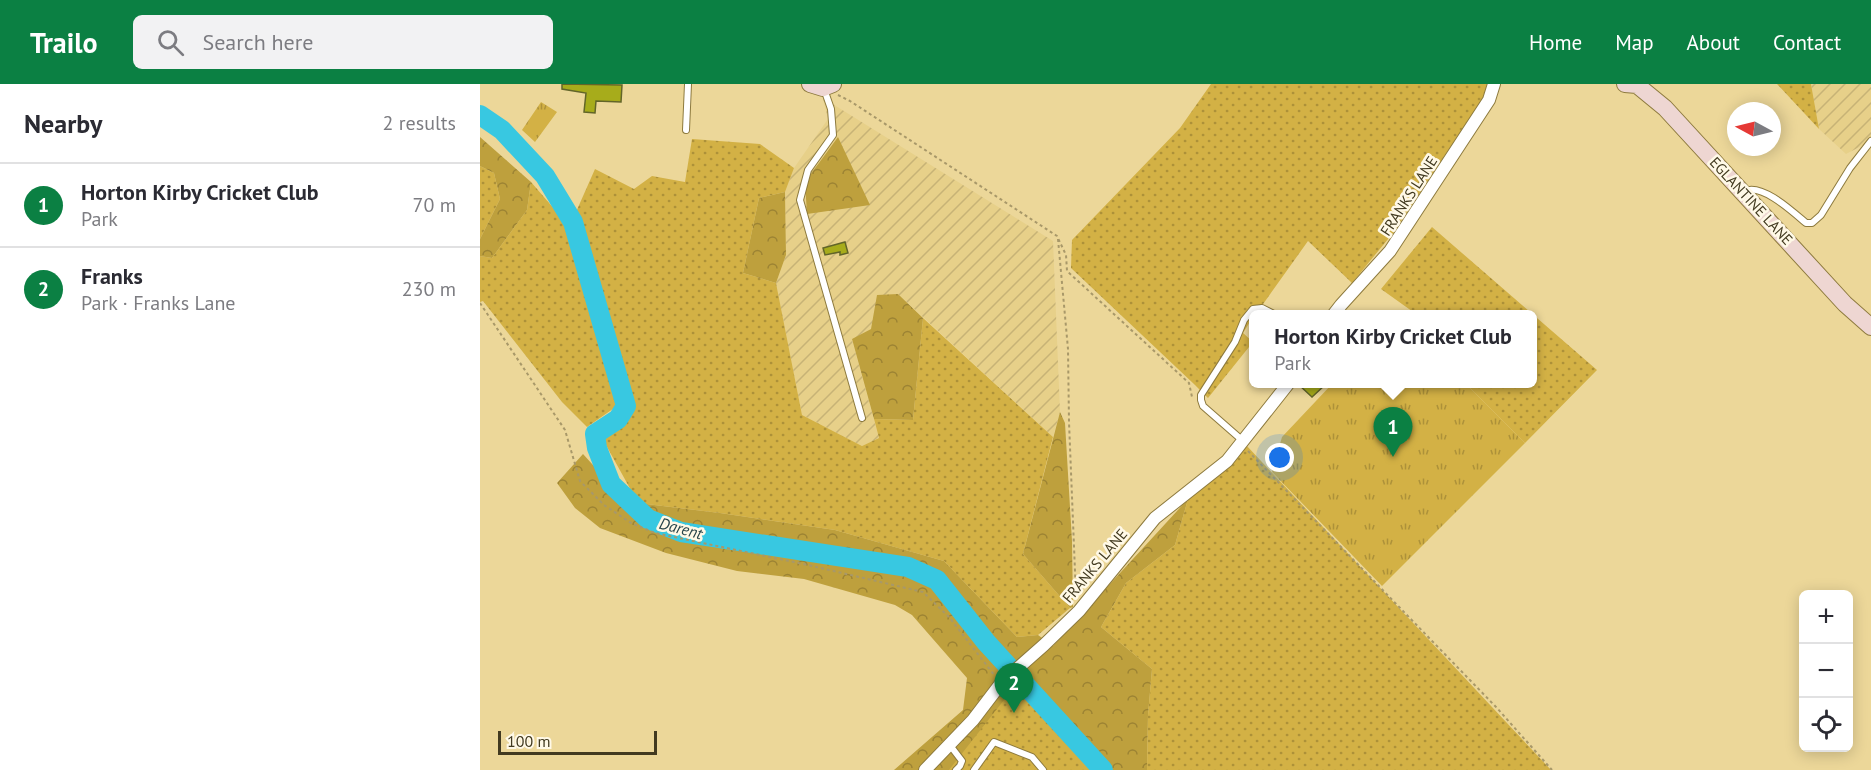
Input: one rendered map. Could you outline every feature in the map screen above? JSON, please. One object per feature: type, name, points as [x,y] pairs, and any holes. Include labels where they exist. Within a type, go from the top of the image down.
[{"type":"street","name":"FRANKS LANE","points":[[1338,310],[1390,250],[1489,100],[1494,84]]},
{"type":"street","name":"EGLANTINE LANE","points":[[1625,84],[1637,84],[1665,108],[1845,304],[1871,327]]},
{"type":"street","name":"FRANKS LANE","points":[[925,770],[973,720],[1002,682],[1079,610],[1155,518],[1227,461],[1285,388]]},
{"type":"lane","points":[[686,130],[688,84]]},
{"type":"lane","points":[[822,85],[831,109],[833,135],[808,170],[800,200],[862,418]]},
{"type":"lane","points":[[1742,192],[1749,189],[1759,191],[1776,199],[1806,223],[1812,223],[1821,215],[1850,168],[1871,141]]},
{"type":"lane","points":[[1243,443],[1203,406],[1201,395],[1235,342],[1249,314]]},
{"type":"lane","points":[[974,770],[994,742],[1032,757],[1043,770]]},
{"type":"lane","points":[[948,744],[962,761],[956,770]]},
{"type":"path","points":[[822,85],[1057,236],[1066,255],[1067,271],[1189,383],[1193,399]]},
{"type":"path","points":[[1057,236],[1068,349],[1069,422],[1079,610]]},
{"type":"path","points":[[480,303],[565,430],[580,481],[604,505],[631,523],[655,532],[923,592],[949,617],[995,677],[1002,682]]},
{"type":"path","points":[[1243,443],[1497,708],[1552,770]]},
{"type":"shaded area","points":[[1811,84],[1871,84],[1871,141],[1846,154],[1819,129]]},
{"type":"shaded area","points":[[823,98],[1053,241],[1060,412],[1053,437],[898,294],[871,329],[852,340],[879,438],[862,446],[802,415],[776,283],[786,255],[785,192],[794,168],[828,119]]},
{"type":"green space","points":[[1211,84],[1487,84],[1485,95],[1393,233],[1352,283],[1308,241],[1259,310],[1249,310],[1249,323],[1243,333],[1249,338],[1249,347],[1208,398],[1071,268],[1072,240],[1180,128]]},
{"type":"green space","points":[[1777,84],[1811,84],[1819,129]]},
{"type":"green space","points":[[541,102],[557,112],[535,142],[522,130]]},
{"type":"green space","points":[[480,137],[531,182],[527,210],[492,258],[480,256],[480,239],[500,199],[494,173],[480,166]]},
{"type":"green space","points":[[838,137],[870,205],[807,214],[805,182]]},
{"type":"green space","points":[[692,139],[760,144],[794,168],[785,192],[759,198],[743,273],[776,283],[802,415],[862,446],[879,438],[874,419],[913,420],[923,318],[1053,437],[1023,554],[1070,608],[1038,635],[1017,637],[944,561],[835,530],[638,503],[601,436],[635,406],[576,212],[595,169],[634,189],[652,176],[685,182]]},
{"type":"green space","points":[[480,166],[494,173],[500,199],[480,239]]},
{"type":"green space","points":[[531,182],[562,218],[620,404],[587,427],[562,402],[483,301],[480,302],[480,256],[492,258],[527,210]]},
{"type":"green space","points":[[785,192],[786,255],[776,283],[743,273],[759,198]]},
{"type":"green space","points":[[1432,227],[1528,310],[1410,310],[1381,289]]},
{"type":"green space","points":[[898,294],[923,318],[913,420],[874,419],[852,339],[871,329],[877,295]]},
{"type":"green space","points":[[1537,318],[1597,370],[1525,443],[1470,388],[1537,388]]},
{"type":"green space","points":[[1328,388],[1470,388],[1525,443],[1382,586],[1272,472],[1282,437]]},
{"type":"green space","points":[[1060,412],[1065,423],[1072,541],[1073,607],[1070,608],[1023,554]]},
{"type":"green space","points":[[1247,446],[1551,770],[1147,770],[1152,669],[1101,627],[1126,583],[1175,545],[1188,499]]},
{"type":"green space","points":[[583,454],[612,486],[638,503],[835,530],[944,561],[1017,637],[1038,635],[1053,646],[1188,499],[1175,545],[1126,583],[1101,627],[1152,669],[1147,770],[1097,770],[1015,686],[949,770],[894,770],[963,710],[967,678],[912,615],[895,605],[804,579],[737,571],[666,553],[600,528],[575,508],[557,483]]},
{"type":"green space","points":[[1015,686],[1095,770],[935,770]]},
{"type":"building","points":[[562,84],[622,85],[621,102],[596,101],[595,113],[584,112],[586,93],[562,89]]},
{"type":"building","points":[[845,242],[848,253],[825,255],[823,248]]},
{"type":"building","points":[[1302,388],[1322,388],[1312,397]]},
{"type":"waterway","name":"Darent","points":[[480,115],[502,130],[545,176],[573,222],[626,406],[618,419],[595,434],[597,448],[611,484],[648,519],[681,532],[908,567],[937,580],[986,642],[1103,770]]},
{"type":"place","name":"Horton Kirby Cricket Club","points":[[1393,457]]},
{"type":"place","name":"Franks","points":[[1014,713]]}]
